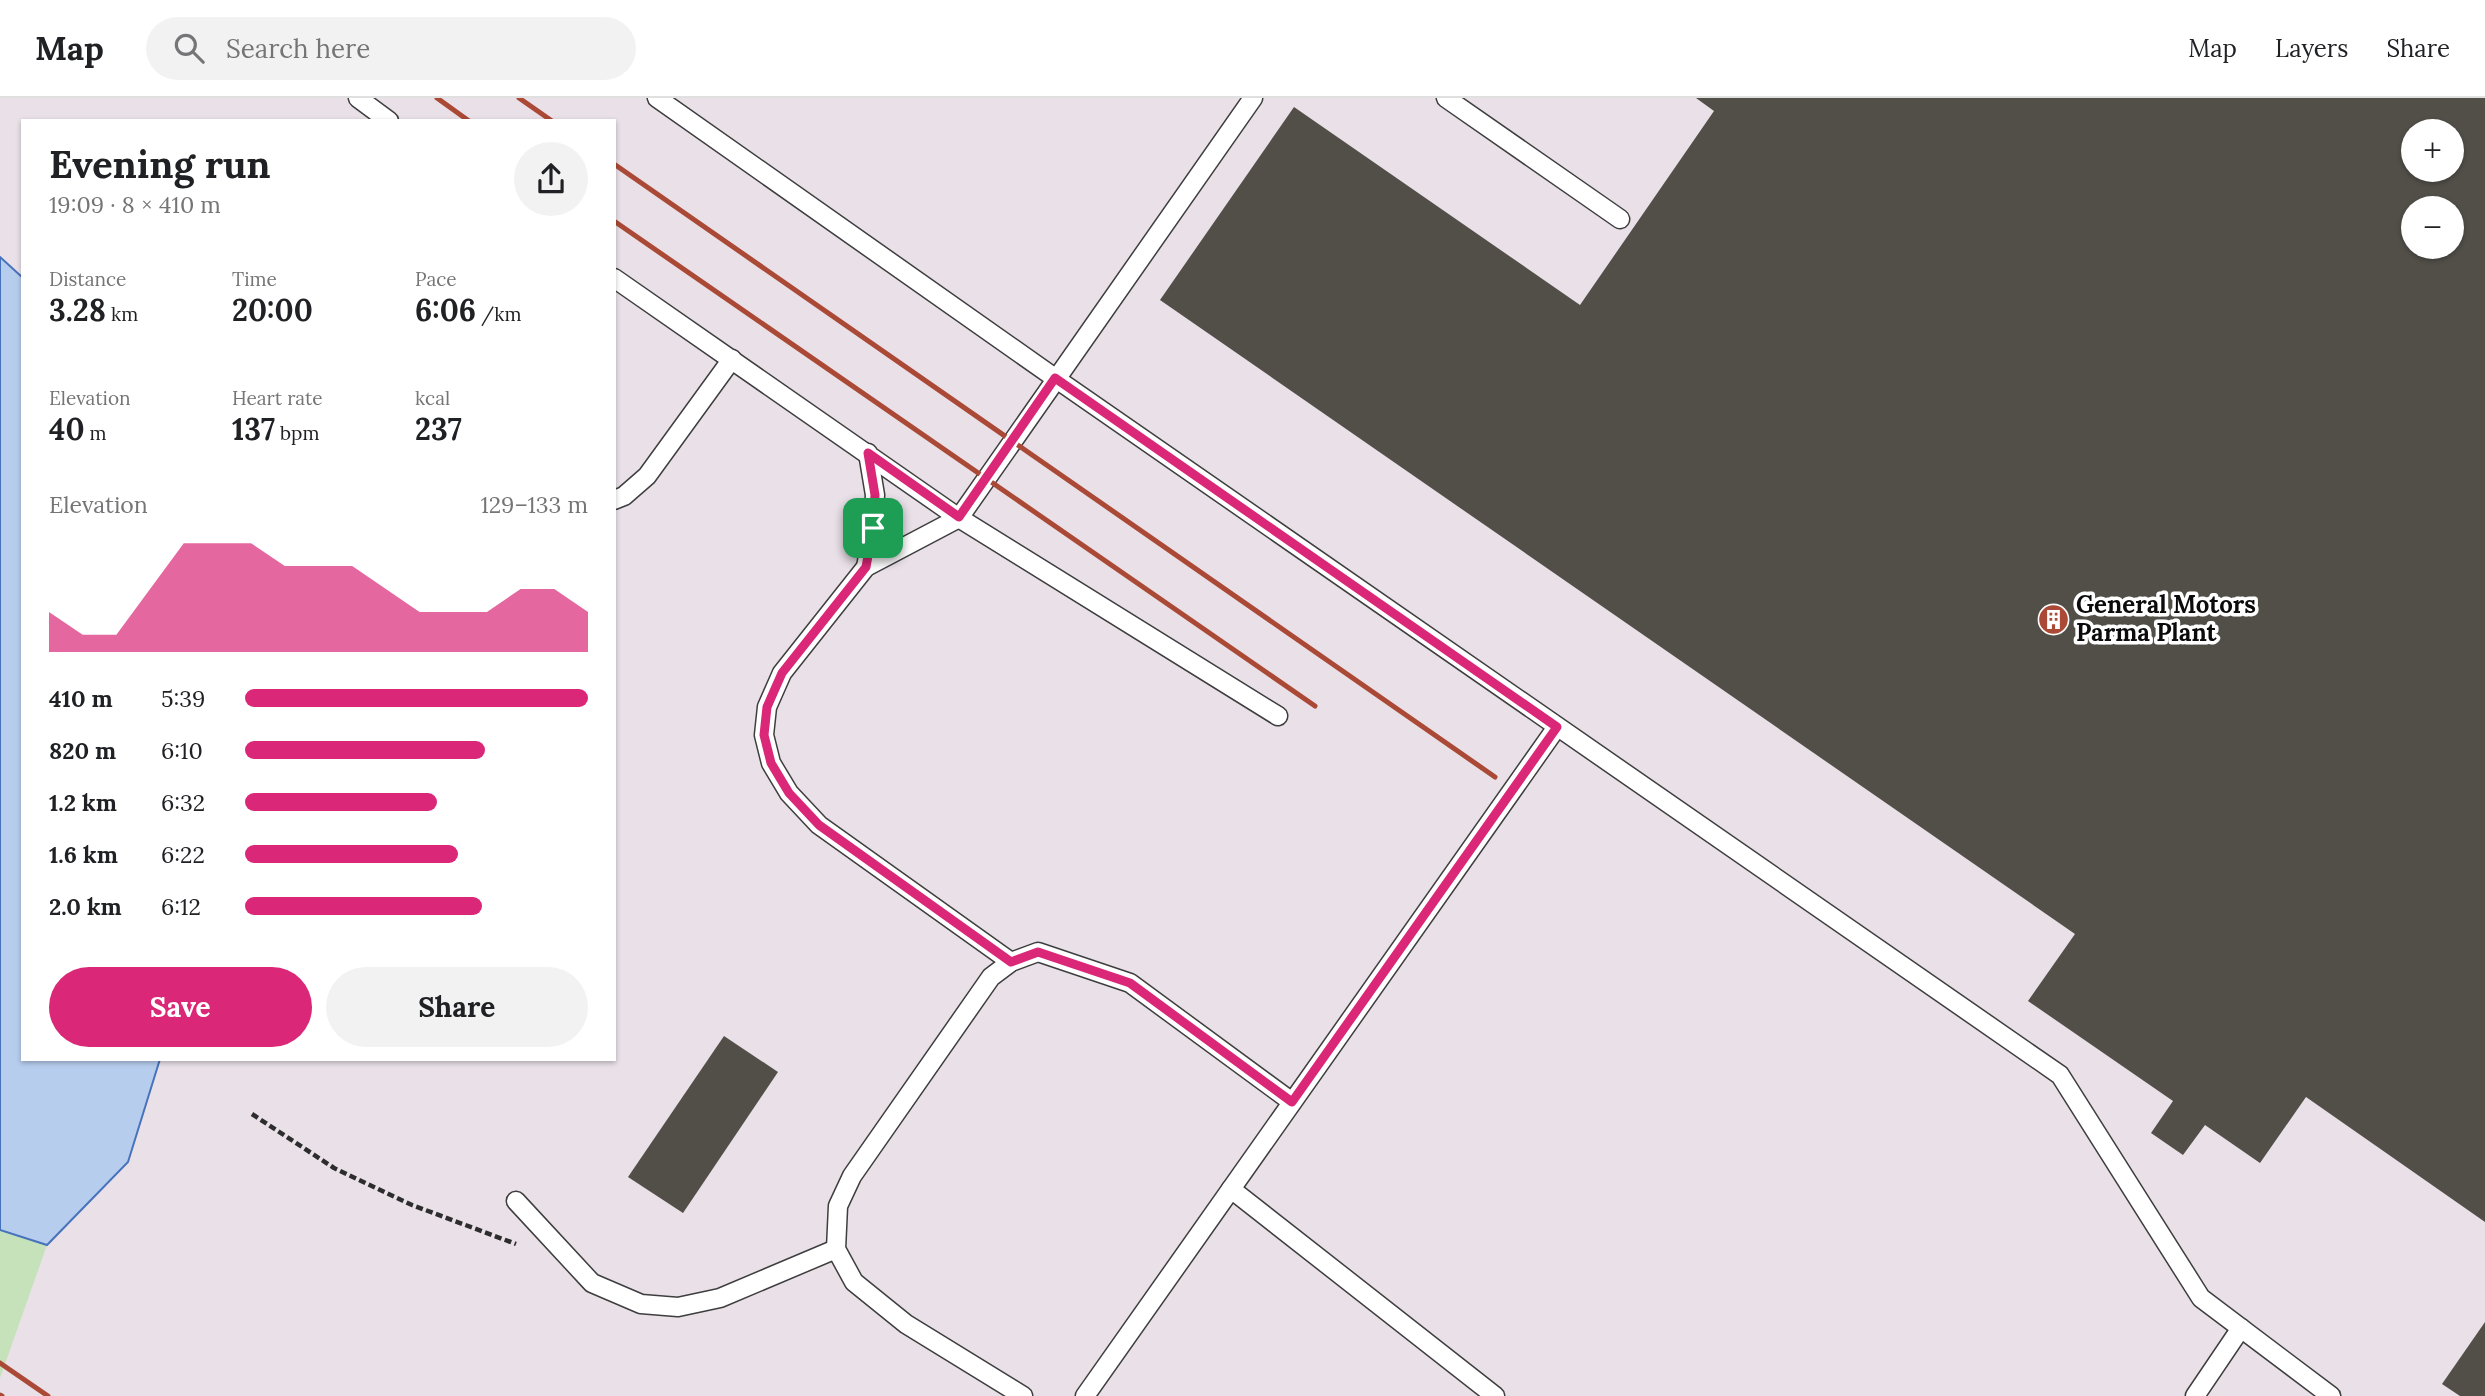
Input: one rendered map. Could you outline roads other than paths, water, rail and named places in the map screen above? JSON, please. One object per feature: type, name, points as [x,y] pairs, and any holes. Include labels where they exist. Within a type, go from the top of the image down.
[{"type":"lane","points":[[358,98],[386,119]]},
{"type":"lane","points":[[657,98],[1055,378],[2060,1075],[2201,1298],[2331,1396]]},
{"type":"lane","points":[[1011,962],[819,825],[789,793],[771,763],[764,735],[767,707],[782,673],[866,567],[959,517],[1253,98]]},
{"type":"lane","points":[[1446,98],[1620,219]]},
{"type":"lane","points":[[616,279],[959,517],[1278,716]]},
{"type":"lane","points":[[616,499],[624,496],[647,476],[732,359]]},
{"type":"lane","points":[[866,567],[873,528],[875,495],[868,453]]},
{"type":"lane","points":[[1085,1396],[1557,727]]},
{"type":"lane","points":[[1023,1396],[906,1324],[854,1282],[836,1249],[838,1206],[852,1175],[991,977],[1011,962],[1038,952],[1130,983],[1292,1102]]},
{"type":"lane","points":[[1231,1189],[1495,1396]]},
{"type":"lane","points":[[516,1201],[592,1283],[641,1304],[678,1307],[720,1298],[836,1249]]},
{"type":"lane","points":[[2195,1396],[2241,1328]]},
{"type":"water","points":[[0,257],[21,276],[21,1061],[159,1061],[128,1162],[47,1245],[0,1230]]},
{"type":"railway","points":[[437,98],[466,119]]},
{"type":"railway","points":[[519,98],[549,119]]},
{"type":"railway","points":[[616,165],[1495,777]]},
{"type":"railway","points":[[616,222],[1315,706]]},
{"type":"railway","points":[[0,1363],[48,1396]]},
{"type":"place","name":"General Motors Parma Plant","points":[[2053,619]]}]
